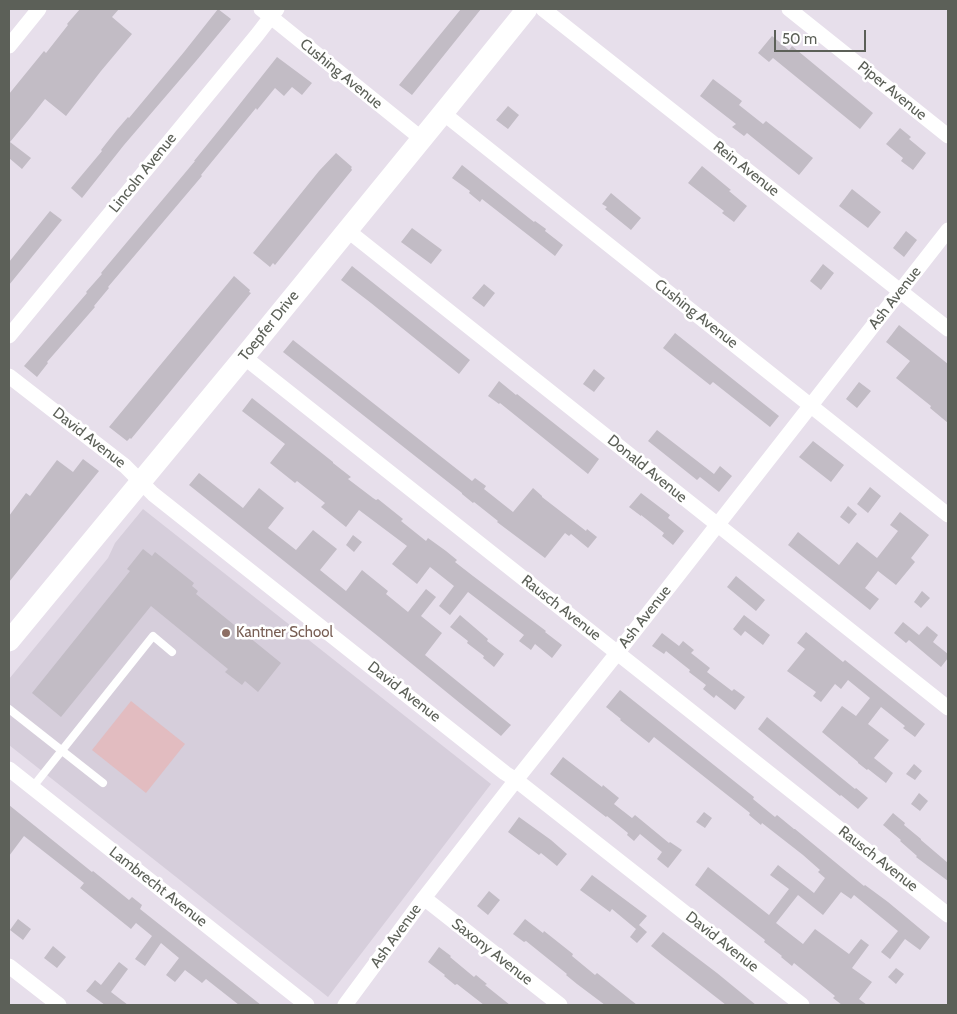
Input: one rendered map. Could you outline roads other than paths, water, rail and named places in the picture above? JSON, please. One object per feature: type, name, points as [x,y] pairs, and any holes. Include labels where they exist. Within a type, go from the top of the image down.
[{"type":"street","points":[[9,46],[39,9]]},
{"type":"street","name":"Toepfer Drive","points":[[9,641],[244,357],[527,9]]},
{"type":"street","name":"Rein Avenue","points":[[543,9],[948,329]]},
{"type":"street","name":"Piper Avenue","points":[[788,9],[948,136]]},
{"type":"street","name":"Cushing Avenue","points":[[269,11],[422,139]]},
{"type":"street","name":"Lincoln Avenue","points":[[9,336],[244,50],[269,11]]},
{"type":"street","name":"Cushing Avenue","points":[[443,113],[948,515]]},
{"type":"street","name":"Donald Avenue","points":[[347,230],[948,708]]},
{"type":"street","name":"Ash Avenue","points":[[345,1005],[424,898],[948,230]]},
{"type":"street","name":"Rausch Avenue","points":[[244,357],[948,915]]},
{"type":"street","name":"David Avenue","points":[[9,376],[125,466],[152,494],[802,1005]]},
{"type":"street","name":"Lambrecht Avenue","points":[[9,769],[307,1005]]},
{"type":"street","name":"Saxony Avenue","points":[[424,898],[560,1005]]},
{"type":"street","points":[[9,966],[59,1005]]},
{"type":"lane","points":[[32,788],[153,636],[172,652]]},
{"type":"lane","points":[[9,710],[102,783]]},
{"type":"place","name":"Kantner School","points":[[226,633]]}]
